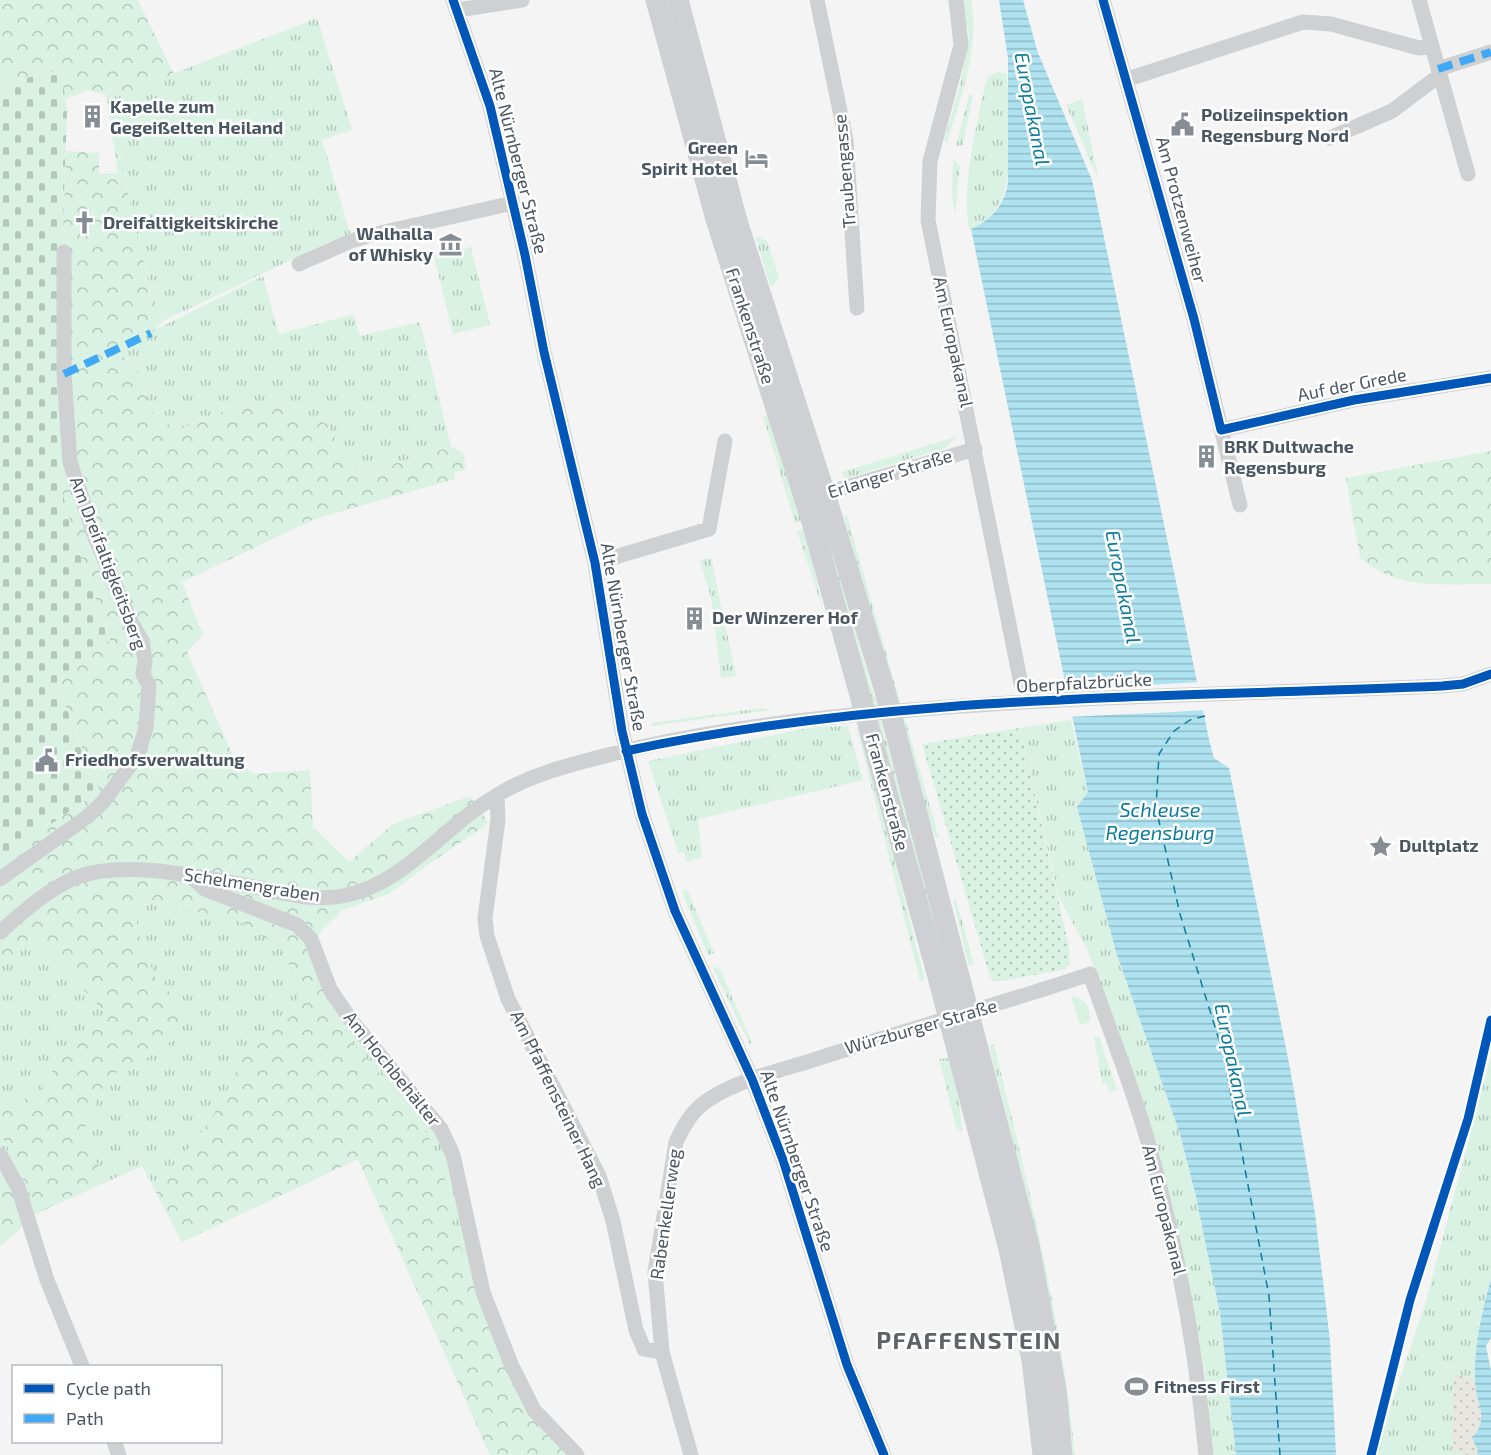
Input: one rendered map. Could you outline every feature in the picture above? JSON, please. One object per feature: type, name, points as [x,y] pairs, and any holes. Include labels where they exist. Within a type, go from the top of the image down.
[{"type":"main road","name":"Frankenstraße","points":[[656,0],[719,229],[805,499],[948,1017],[1009,1249],[1032,1360],[1043,1455]]},
{"type":"main road","name":"Frankenstraße","points":[[678,0],[737,221],[825,494],[885,691],[970,1011],[1043,1315],[1056,1390],[1062,1455]]},
{"type":"street","points":[[455,5],[522,0]]},
{"type":"street","name":"Traubengasse","points":[[817,0],[846,140],[857,308]]},
{"type":"street","name":"Am Europakanal","points":[[956,0],[961,45],[930,161],[928,220],[1021,684]]},
{"type":"street","name":"Am Protzenweiher","points":[[1103,0],[1128,79],[1194,319],[1240,504]]},
{"type":"street","points":[[1419,0],[1468,174]]},
{"type":"street","name":"Alte Nürnberger Straße","points":[[455,5],[490,106],[513,203],[544,352],[594,563],[626,751],[642,814],[661,874],[752,1079],[783,1160],[847,1365],[884,1455]]},
{"type":"street","points":[[1128,79],[1302,21],[1331,24],[1419,48],[1432,46]]},
{"type":"street","points":[[1330,138],[1392,111],[1439,72],[1491,52]]},
{"type":"street","points":[[299,264],[361,238],[513,203]]},
{"type":"street","name":"Am Dreifaltigkeitsberg","points":[[0,879],[87,817],[103,802],[137,756],[146,728],[149,686],[143,674],[146,662],[142,641],[130,620],[95,537],[70,462],[64,374],[64,252]]},
{"type":"street","name":"Auf der Grede","points":[[1221,430],[1354,400],[1491,378]]},
{"type":"street","points":[[594,563],[709,529],[725,441]]},
{"type":"street","name":"Erlanger Straße","points":[[805,499],[975,449]]},
{"type":"street","name":"Oberpfalzbrücke","points":[[626,751],[701,735],[819,717],[1015,702],[1463,684],[1491,674]]},
{"type":"street","name":"Schelmengraben","points":[[0,932],[30,906],[78,877],[104,870],[189,875],[303,897],[340,897],[371,888],[399,873],[465,817],[497,796],[546,774],[626,751]]},
{"type":"street","name":"Am Pfaffensteiner Hang","points":[[497,796],[498,820],[485,918],[487,936],[508,999],[599,1176],[613,1221],[636,1330],[644,1349],[662,1352]]},
{"type":"street","name":"Am Hochbehälter","points":[[189,875],[205,889],[297,925],[311,939],[330,989],[350,1019],[441,1129],[453,1155],[483,1292],[511,1364],[534,1410],[577,1455]]},
{"type":"street","name":"Am Europakanal","points":[[1090,974],[1148,1140],[1164,1205],[1186,1298],[1206,1455]]},
{"type":"street","name":"Würzburger Straße","points":[[752,1079],[948,1017],[992,1007],[1090,974]]},
{"type":"street","name":"Rabenkellerweg","points":[[662,1352],[655,1272],[676,1142],[684,1124],[699,1107],[752,1079]]},
{"type":"street","points":[[0,1155],[18,1188],[47,1280],[82,1365]]},
{"type":"street","points":[[662,1352],[691,1455]]},
{"type":"green space","points":[[0,0],[138,0],[174,74],[113,97],[130,203],[148,280],[163,321],[151,333],[110,352],[134,361],[154,416],[178,430],[251,400],[327,424],[356,475],[451,447],[463,452],[466,469],[454,473],[455,479],[315,519],[182,582],[203,635],[187,652],[236,762],[254,774],[310,770],[313,827],[349,862],[393,824],[470,796],[489,823],[389,894],[343,910],[322,930],[308,952],[325,994],[326,1012],[419,1119],[442,1164],[454,1229],[474,1286],[508,1366],[569,1455],[490,1455],[358,1159],[182,1242],[153,1186],[205,1127],[250,1048],[298,1011],[296,977],[277,945],[233,918],[133,901],[140,938],[156,979],[164,982],[184,1020],[175,1036],[162,1049],[115,1074],[102,1088],[82,1132],[105,1179],[39,1212],[0,1132],[0,1087],[11,1107],[39,1092],[58,1063],[108,1015],[42,947],[29,943],[0,965],[0,943],[27,919],[0,939],[0,859],[99,791],[57,684],[110,640],[74,536],[58,475],[58,372],[66,151],[99,153],[99,174],[118,173],[106,95],[89,90],[65,99],[60,70],[0,84]]},
{"type":"green space","points":[[962,0],[971,0],[973,36],[968,72],[947,143],[944,141],[961,81],[969,37]]},
{"type":"green space","points":[[317,18],[352,130],[322,140],[351,236],[333,240],[163,321],[148,280],[130,203],[113,97]]},
{"type":"green space","points":[[61,70],[67,111],[58,372],[66,466],[58,476],[74,536],[110,640],[57,684],[87,761],[92,760],[99,791],[0,859],[0,84]]},
{"type":"green space","points":[[999,72],[1007,74],[1010,139],[1006,186],[999,205],[987,220],[969,229],[967,194],[979,111],[988,76]]},
{"type":"green space","points":[[969,94],[973,95],[963,145],[956,146]]},
{"type":"green space","points":[[1082,99],[1099,181],[1066,105]]},
{"type":"green space","points":[[953,159],[960,166],[955,215],[952,196]]},
{"type":"green space","points":[[755,236],[767,241],[779,277],[771,288]]},
{"type":"green space","points":[[471,247],[490,325],[453,334],[434,256]]},
{"type":"green space","points":[[263,276],[279,334],[354,314],[360,336],[420,322],[451,447],[356,475],[327,424],[251,400],[178,430],[154,416],[134,361],[110,352]]},
{"type":"green space","points":[[767,415],[771,419],[802,521],[795,523],[763,416]]},
{"type":"green space","points":[[958,436],[945,448],[844,479],[842,472]]},
{"type":"green space","points":[[1491,451],[1491,584],[1438,584],[1406,581],[1375,569],[1360,558],[1346,478]]},
{"type":"green space","points":[[847,516],[939,838],[936,838],[925,815],[844,517]]},
{"type":"green space","points":[[825,523],[919,855],[948,973],[819,525]]},
{"type":"green space","points":[[804,528],[810,550],[825,616],[797,531]]},
{"type":"green space","points":[[711,558],[736,676],[721,678],[711,598],[700,560]]},
{"type":"green space","points":[[761,708],[772,710],[650,726],[652,723]]},
{"type":"green space","points":[[1071,720],[1088,792],[1077,807],[1116,952],[1180,1134],[1204,1231],[1220,1313],[1236,1455],[1213,1455],[1205,1373],[1173,1207],[1153,1134],[1087,949],[1059,898],[1020,728]]},
{"type":"green space","points":[[848,726],[863,780],[698,820],[702,857],[687,862],[684,852],[678,853],[648,761],[813,727]]},
{"type":"green space","points":[[859,728],[893,841],[897,871],[925,980],[920,981],[857,729]]},
{"type":"green space","points":[[1020,728],[1069,947],[1070,965],[1062,970],[995,982],[990,977],[922,744]]},
{"type":"green space","points":[[74,882],[253,907],[330,989],[441,1129],[483,1292],[490,1455],[358,1159],[182,1242],[142,1166],[36,1214],[0,1146],[0,938]]},
{"type":"green space","points":[[687,889],[714,953],[708,955],[705,948],[682,892]]},
{"type":"green space","points":[[956,899],[974,965],[969,966],[953,900]]},
{"type":"green space","points":[[719,967],[752,1042],[750,1045],[713,968]]},
{"type":"green space","points":[[1071,996],[1084,1001],[1090,1013],[1090,1022],[1080,1025]]},
{"type":"green space","points":[[1094,1037],[1099,1037],[1117,1090],[1109,1092],[1107,1083],[1102,1084]]},
{"type":"green space","points":[[994,1044],[1042,1248],[1061,1351],[1075,1455],[1069,1455],[1011,1133],[989,1046]]},
{"type":"green space","points":[[1491,1056],[1491,1279],[1479,1324],[1479,1400],[1485,1417],[1477,1455],[1378,1455],[1382,1433],[1426,1301]]},
{"type":"green space","points":[[949,1058],[958,1091],[962,1130],[957,1131],[939,1059]]},
{"type":"green space","points":[[0,1146],[36,1214],[0,1247]]},
{"type":"sand","points":[[1454,1374],[1475,1380],[1485,1417],[1477,1455],[1465,1455],[1452,1450]]},
{"type":"water","name":"Schleuse Regensburg","points":[[999,0],[1023,0],[1038,53],[1092,180],[1210,744],[1214,758],[1229,768],[1290,1068],[1315,1213],[1330,1341],[1336,1455],[1236,1455],[1220,1313],[1196,1197],[1180,1134],[1116,952],[1077,807],[1088,792],[971,229],[991,216],[1001,204],[1008,182],[1008,58]]},
{"type":"water","points":[[1491,1279],[1491,1338],[1486,1346],[1491,1371],[1491,1455],[1477,1455],[1478,1450],[1472,1438],[1478,1430],[1481,1410],[1476,1388],[1475,1366],[1477,1341]]},
{"type":"pier","points":[[1200,682],[1206,710],[1068,717],[1062,690]]},
{"type":"ferry route","points":[[1205,716],[1190,720],[1174,731],[1159,754],[1156,808],[1180,914],[1223,1053],[1269,1296],[1280,1455]]},
{"type":"marked path","points":[[1438,69],[1491,52]]},
{"type":"marked path","points":[[64,374],[151,333]]},
{"type":"cycle path","points":[[453,0],[490,106],[525,255],[544,352],[595,563],[622,731],[642,814],[675,911],[752,1079],[783,1160],[847,1365],[884,1455]]},
{"type":"cycle path","points":[[1103,0],[1194,319],[1221,430],[1354,400],[1491,378]]},
{"type":"cycle path","points":[[626,751],[727,732],[828,718],[930,708],[1032,701],[1442,686],[1463,684],[1491,674]]},
{"type":"cycle path","points":[[1371,1455],[1410,1300],[1468,1119],[1491,1020]]},
{"type":"place","name":"Kapelle zum Gegeißelten Heiland","points":[[92,117]]},
{"type":"place","name":"Polizeiinspektion Regensburg Nord","points":[[1183,125]]},
{"type":"place","name":"Green Spirit Hotel","points":[[756,158]]},
{"type":"place","name":"Dreifaltigkeitskirche","points":[[85,223]]},
{"type":"place","name":"Walhalla of Whisky","points":[[451,244]]},
{"type":"place","name":"BRK Dultwache Regensburg","points":[[1206,457]]},
{"type":"place","name":"Der Winzerer Hof","points":[[694,618]]},
{"type":"place","name":"Friedhofsverwaltung","points":[[47,760]]},
{"type":"place","name":"Dultplatz","points":[[1381,846]]},
{"type":"place","name":"Fitness First","points":[[1136,1387]]},
{"type":"district","name":"PFAFFENSTEIN","points":[[969,1341]]},
{"type":"water label","name":"Europakanal","points":[[1032,109]]},
{"type":"water label","name":"Europakanal","points":[[1123,587]]},
{"type":"water label","name":"Europakanal","points":[[1233,1060]]}]
